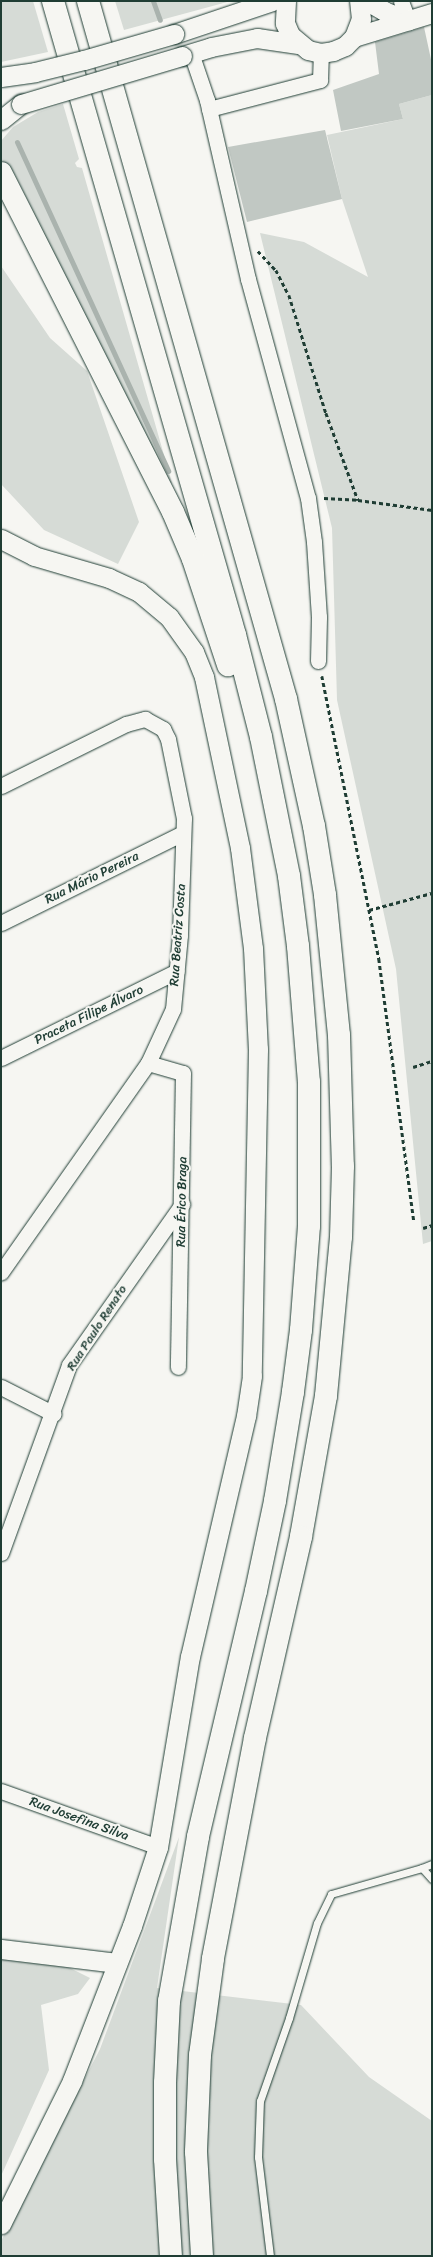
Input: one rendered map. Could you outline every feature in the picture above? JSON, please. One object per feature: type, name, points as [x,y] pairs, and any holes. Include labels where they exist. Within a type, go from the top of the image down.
[{"type":"highway","points":[[53,1],[235,635],[276,807],[297,938],[306,1029],[310,1154],[306,1272],[301,1330],[282,1464],[230,1702],[198,1837],[169,2001],[165,2083],[165,2151],[171,2256]]},
{"type":"highway","points":[[88,1],[239,528]]},
{"type":"highway","points":[[100,1],[177,272],[239,528],[298,753],[325,895],[340,1035],[343,1166],[336,1309],[326,1396],[301,1537],[255,1738],[213,1959],[200,2055],[196,2152],[202,2256]]},
{"type":"highway","points":[[1,173],[174,512],[196,566],[232,677],[266,825],[289,981],[298,1085],[306,1272]]},
{"type":"street","points":[[1,77],[35,72],[84,60],[174,34],[272,1]]},
{"type":"street","points":[[286,1],[285,23],[290,35],[298,44],[308,50],[321,53],[333,51],[345,46],[354,37],[361,19],[359,1]]},
{"type":"street","points":[[367,1],[384,11],[408,20]]},
{"type":"street","points":[[401,1],[408,20]]},
{"type":"street","points":[[354,37],[432,13]]},
{"type":"street","points":[[1,120],[21,104],[187,55],[257,38],[298,44]]},
{"type":"street","points":[[209,109],[320,80],[321,53]]},
{"type":"street","points":[[187,55],[209,109],[238,233],[308,498],[314,542],[319,617],[318,661]]},
{"type":"street","points":[[1,539],[34,556],[124,583],[154,603],[182,633],[194,652],[204,676],[234,817],[250,917],[258,1049],[252,1376],[246,1416],[190,1656],[158,1847],[144,1893],[72,2081],[1,2224]]},
{"type":"street","name":"Rua Beatriz Costa","points":[[1,786],[126,724],[145,719],[163,729],[168,739],[184,818],[173,1008],[148,1063],[1,1272]]},
{"type":"street","name":"Rua Mário Pereira","points":[[1,923],[184,833]]},
{"type":"street","name":"Praceta Filipe Álvaro","points":[[1,1058],[176,971]]},
{"type":"street","name":"Rua Érico Braga","points":[[148,1063],[182,1073],[182,1204],[178,1367]]},
{"type":"street","name":"Rua Paulo Renato","points":[[1,1553],[54,1414],[69,1365],[182,1204]]},
{"type":"street","points":[[1,1387],[54,1414]]},
{"type":"street","name":"Rua Josefina Silva","points":[[1,1790],[158,1847]]},
{"type":"street","points":[[1,1949],[117,1963]]},
{"type":"lane","points":[[270,2256],[258,2157],[260,2101],[289,2018],[317,1922],[331,1894],[432,1864]]},
{"type":"lane","points":[[422,1868],[432,1878]]},
{"type":"path","points":[[238,233],[276,270],[290,295],[326,413],[358,500]]},
{"type":"path","points":[[308,498],[358,500],[432,510]]},
{"type":"path","points":[[318,661],[379,960],[414,1221]]},
{"type":"path","points":[[369,910],[432,893]]},
{"type":"path","points":[[413,1067],[432,1061]]},
{"type":"path","points":[[422,1228],[432,1225]]},
{"type":"shaded area","points":[[1,1],[33,1],[48,52],[1,62]]},
{"type":"shaded area","points":[[115,1],[231,1],[124,30]]},
{"type":"shaded area","points":[[432,95],[432,1241],[423,1244],[396,969],[337,700],[332,528],[260,233],[304,242],[368,277],[342,199],[327,135],[403,119],[399,104]]},
{"type":"shaded area","points":[[63,104],[79,159],[75,163],[77,167],[82,168],[172,483],[169,484],[15,175],[1,159],[1,141],[13,127],[38,112]]},
{"type":"shaded area","points":[[1,266],[50,338],[87,371],[139,522],[118,564],[44,530],[1,484]]},
{"type":"shaded area","points":[[179,1837],[157,1988],[301,2005],[369,2077],[432,2121],[432,2256],[1,2256],[1,2241],[100,2049]]},
{"type":"shaded area","points":[[1,1956],[68,1967],[90,1978],[78,1994],[41,2005],[49,2070],[1,2176]]},
{"type":"building","points":[[424,27],[432,64],[432,95],[399,104],[403,119],[341,131],[333,90],[379,74],[375,42]]},
{"type":"building","points":[[325,130],[342,199],[247,222],[228,147]]},
{"type":"waterway","points":[[153,1],[160,20]]},
{"type":"waterway","points":[[17,142],[168,471]]}]
